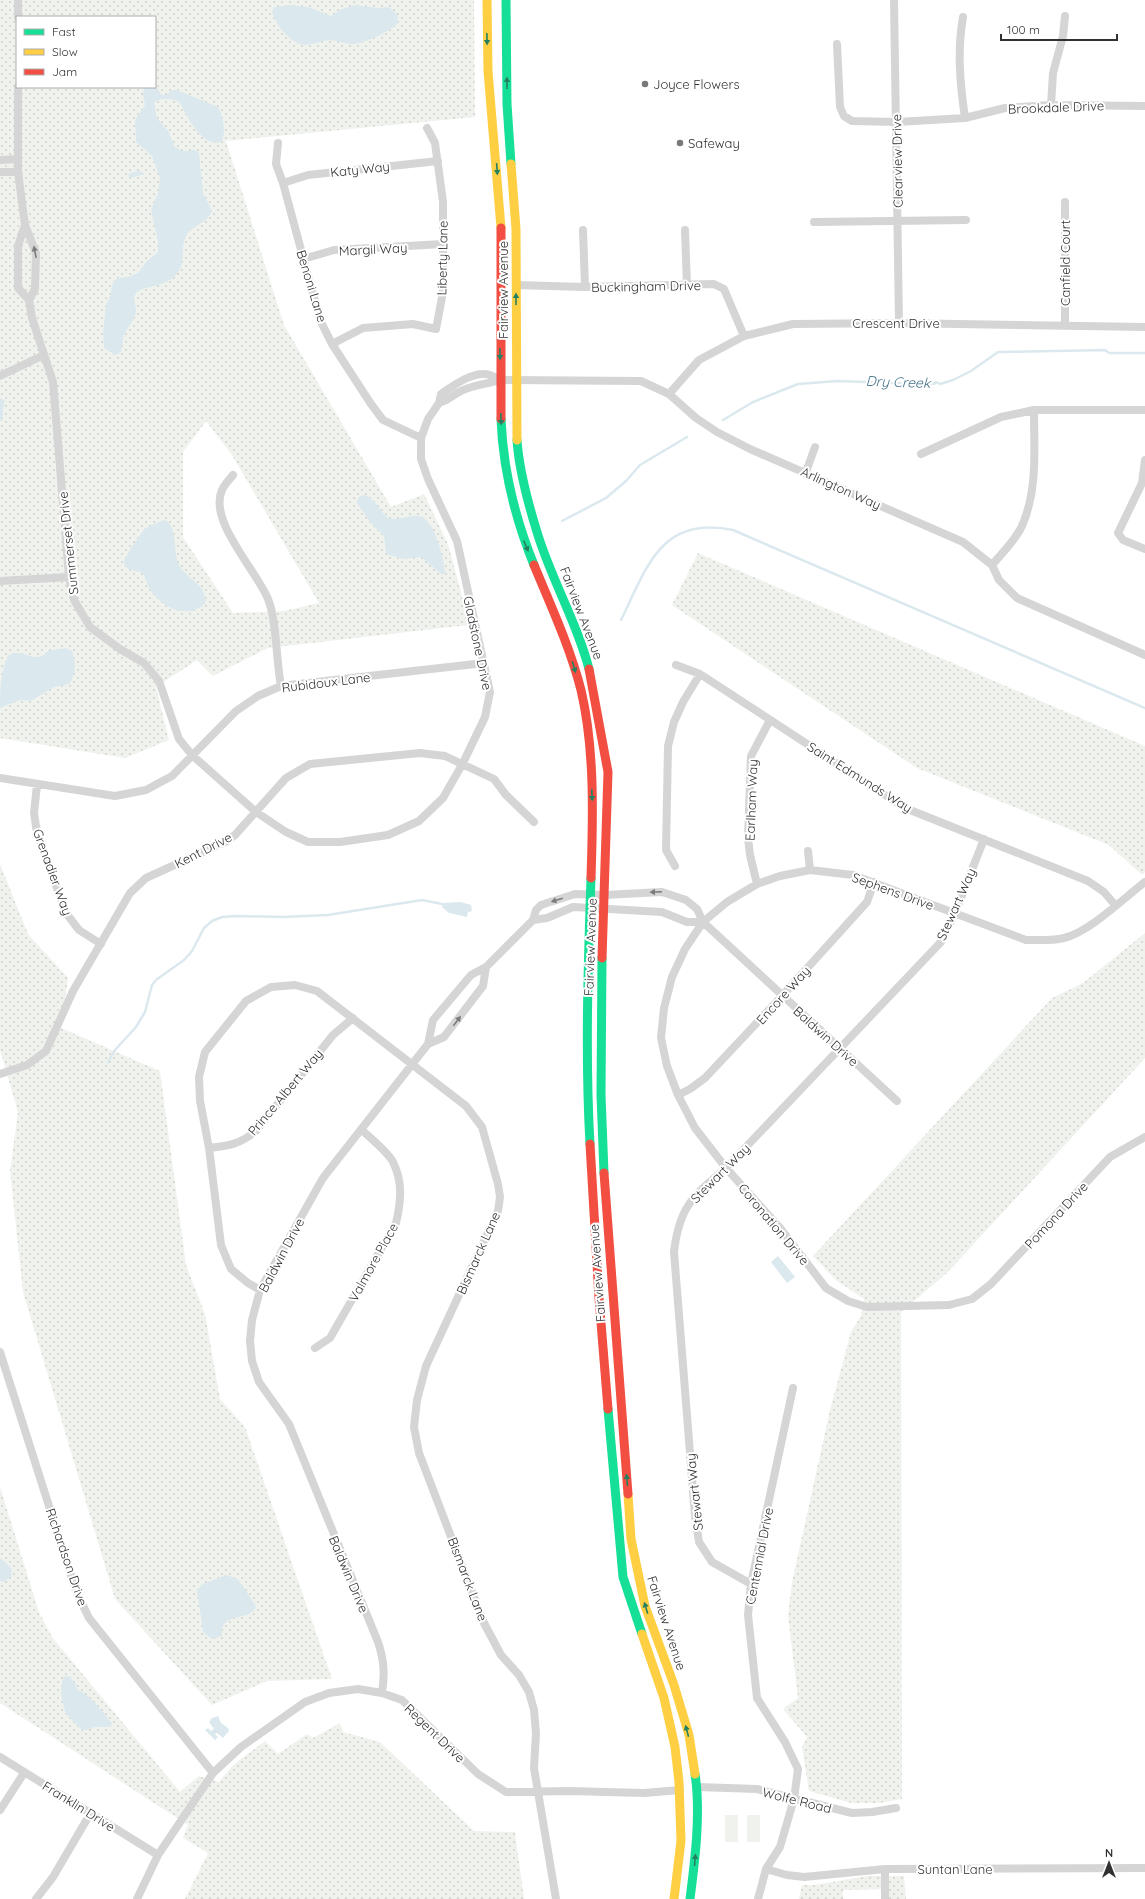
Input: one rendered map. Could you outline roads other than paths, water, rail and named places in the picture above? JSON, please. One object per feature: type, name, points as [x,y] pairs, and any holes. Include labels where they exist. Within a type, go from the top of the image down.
[{"type":"street","points":[[18,0],[18,16]]},
{"type":"street","name":"Fairview Avenue","points":[[487,0],[488,71],[501,228],[500,380],[502,436],[506,473],[522,536],[568,648],[581,691],[588,732],[593,816],[587,996],[587,1088],[593,1205],[615,1499],[623,1577],[664,1698],[674,1747],[680,1790],[681,1841],[674,1899]]},
{"type":"street","name":"Fairview Avenue","points":[[506,0],[507,104],[516,229],[516,380],[518,449],[524,482],[537,533],[583,647],[594,690],[608,772],[601,1008],[601,1095],[605,1200],[631,1539],[645,1606],[674,1685],[689,1735],[697,1788],[695,1862],[690,1899]]},
{"type":"street","name":"Clearview Drive","points":[[894,0],[899,323]]},
{"type":"street","points":[[1051,105],[1053,73],[1065,16]]},
{"type":"street","points":[[963,17],[960,37],[960,76],[964,118]]},
{"type":"street","name":"Brookdale Drive","points":[[837,44],[840,107],[844,116],[852,121],[897,122],[964,118],[1005,108],[1051,105],[1145,106]]},
{"type":"street","name":"Summerset Drive","points":[[18,88],[18,172],[25,225],[36,252],[35,289],[29,300]]},
{"type":"street","name":"Liberty Lane","points":[[332,344],[363,328],[413,324],[436,329],[443,292],[443,202],[435,143],[427,128]]},
{"type":"street","name":"Benoni Lane","points":[[278,143],[276,164],[283,183],[320,320],[332,344],[370,404],[383,420],[421,438]]},
{"type":"street","points":[[0,160],[18,159]]},
{"type":"street","name":"Katy Way","points":[[283,183],[308,175],[438,161]]},
{"type":"street","points":[[0,172],[18,172]]},
{"type":"street","name":"Canfield Court","points":[[1066,202],[1066,325]]},
{"type":"street","points":[[814,222],[966,220]]},
{"type":"street","name":"Summerset Drive","points":[[25,225],[18,246],[18,288],[29,300],[32,318],[53,382],[57,416],[69,577],[74,600],[90,627],[120,650],[144,663],[159,681],[179,739],[192,755],[256,812]]},
{"type":"street","points":[[583,230],[585,287]]},
{"type":"street","points":[[685,230],[687,285]]},
{"type":"street","name":"Margil Way","points":[[303,259],[334,250],[443,244]]},
{"type":"street","name":"Buckingham Drive","points":[[516,285],[585,287],[714,284],[724,289],[744,336]]},
{"type":"street","name":"Crescent Drive","points":[[668,394],[699,360],[744,336],[793,324],[899,323],[1145,327]]},
{"type":"street","points":[[0,376],[44,355]]},
{"type":"street","name":"Gladstone Drive","points":[[256,812],[286,832],[308,842],[340,842],[388,835],[419,821],[443,798],[463,764],[485,717],[490,692],[457,541],[428,479],[421,459],[421,438],[428,419],[439,403],[450,400],[457,388],[474,376],[486,374],[500,380],[516,380]]},
{"type":"street","name":"Arlington Way","points":[[516,380],[641,381],[668,394],[696,418],[717,432],[750,449],[806,472],[963,542],[992,565],[998,580],[1017,598],[1145,655]]},
{"type":"street","points":[[921,454],[1001,416],[1034,410],[1145,410]]},
{"type":"street","points":[[992,565],[1007,548],[1021,527],[1030,503],[1034,482],[1034,410]]},
{"type":"street","points":[[806,472],[815,447]]},
{"type":"street","points":[[1145,460],[1142,482],[1118,533],[1123,540],[1145,549]]},
{"type":"street","points":[[233,475],[222,490],[220,510],[226,528],[268,599],[272,615],[277,664],[281,686]]},
{"type":"street","points":[[0,581],[69,577]]},
{"type":"street","name":"Rubidoux Lane","points":[[0,778],[115,796],[146,790],[172,776],[236,711],[258,696],[281,686],[484,664]]},
{"type":"street","name":"Saint Edmunds Way","points":[[676,665],[700,674],[905,808],[1088,881],[1104,892],[1115,905]]},
{"type":"street","points":[[675,866],[666,850],[668,746],[674,722],[683,702],[700,674]]},
{"type":"street","name":"Earlham Way","points":[[757,884],[750,855],[748,838],[751,756],[770,720]]},
{"type":"street","name":"Kent Drive","points":[[0,1074],[27,1065],[46,1051],[73,991],[130,893],[146,878],[227,841],[235,835],[286,778],[310,764],[420,753],[445,756],[494,779],[506,796],[534,822]]},
{"type":"street","name":"Grenadier Way","points":[[37,785],[34,813],[37,833],[66,913],[79,930],[101,944]]},
{"type":"street","name":"Stewart Way","points":[[750,1584],[712,1562],[699,1542],[694,1516],[674,1252],[676,1228],[687,1206],[702,1189],[726,1168],[941,942],[955,913],[984,839]]},
{"type":"street","points":[[808,851],[810,870]]},
{"type":"street","name":"Sephens Drive","points":[[703,922],[727,902],[757,884],[780,876],[810,870],[854,876],[874,882],[1026,940],[1043,941],[1064,938],[1086,929],[1145,882]]},
{"type":"street","name":"Encore Way","points":[[678,1095],[690,1089],[705,1078],[782,996],[867,902],[874,882]]},
{"type":"street","name":"Baldwin Drive","points":[[382,1693],[385,1674],[384,1659],[378,1642],[289,1424],[259,1382],[252,1361],[250,1341],[252,1320],[260,1290],[323,1178],[428,1044],[433,1020],[471,975],[486,967],[533,920],[536,910],[541,905],[575,894],[605,895],[662,892],[686,900],[697,909],[703,922],[897,1101]]},
{"type":"street","points":[[533,920],[547,918],[573,907],[662,912],[687,922],[703,922]]},
{"type":"street","name":"Coronation Drive","points":[[703,922],[685,949],[672,977],[664,1008],[661,1038],[667,1066],[678,1095],[694,1128],[726,1168],[780,1228],[826,1288],[848,1301],[868,1307],[949,1305],[972,1299]]},
{"type":"street","name":"Baldwin Drive","points":[[428,1044],[444,1037],[483,986],[486,967]]},
{"type":"street","name":"Bismarck Lane","points":[[260,1290],[248,1283],[231,1269],[221,1245],[209,1148],[200,1102],[199,1077],[205,1052],[246,1001],[270,988],[295,985],[317,991],[353,1018],[466,1106],[482,1127],[498,1184],[500,1197],[498,1211],[426,1366],[417,1400],[414,1427],[419,1453],[484,1623],[502,1655],[519,1675],[529,1692],[534,1710],[536,1733],[534,1768],[556,1899]]},
{"type":"street","name":"Prince Albert Way","points":[[209,1148],[226,1147],[242,1142],[256,1131],[333,1035],[353,1018]]},
{"type":"street","name":"Valmore Place","points":[[315,1348],[330,1338],[396,1223],[400,1206],[401,1186],[393,1162],[361,1129]]},
{"type":"street","name":"Pomona Drive","points":[[972,1299],[991,1284],[1110,1157],[1145,1137]]},
{"type":"street","name":"Richardson Drive","points":[[0,1352],[76,1591],[89,1618],[213,1773]]},
{"type":"street","name":"Centennial Drive","points":[[758,1899],[766,1869],[780,1847],[794,1799],[798,1769],[785,1742],[757,1698],[748,1615],[750,1584],[793,1388]]},
{"type":"street","name":"Regent Drive","points":[[137,1899],[158,1855],[213,1773],[241,1747],[305,1702],[329,1693],[358,1689],[382,1693],[402,1700],[483,1778],[506,1792],[644,1793],[680,1790]]},
{"type":"street","name":"Franklin Drive","points":[[0,1757],[158,1855]]},
{"type":"street","points":[[0,1810],[24,1773]]},
{"type":"street","name":"Wolfe Road","points":[[697,1788],[719,1787],[757,1789],[852,1813],[872,1812],[896,1808]]},
{"type":"street","points":[[680,1790],[697,1788]]},
{"type":"street","points":[[36,1899],[53,1877],[90,1814]]},
{"type":"street","name":"Suntan Lane","points":[[766,1869],[787,1875],[804,1877],[885,1869],[1145,1868]]},
{"type":"street","points":[[885,1869],[885,1899]]},
{"type":"waterway","name":"Dry Creek","points":[[723,420],[753,402],[798,384],[837,381],[919,384],[924,384],[926,382],[934,384],[936,382],[940,384],[953,380],[971,371],[998,352],[1105,350],[1109,353],[1145,353]]},
{"type":"waterway","name":"Dry Creek","points":[[562,521],[606,498],[626,481],[640,465],[687,437]]},
{"type":"waterway","points":[[621,620],[639,581],[649,564],[660,550],[673,538],[689,530],[709,527],[733,530],[1145,708]]},
{"type":"waterway","points":[[108,1062],[115,1050],[136,1027],[145,1012],[152,985],[156,980],[184,960],[192,951],[204,928],[212,921],[222,917],[237,916],[283,917],[328,915],[422,900],[442,904]]},
{"type":"place","name":"Joyce Flowers","points":[[645,84]]},
{"type":"place","name":"Safeway","points":[[680,143]]}]
